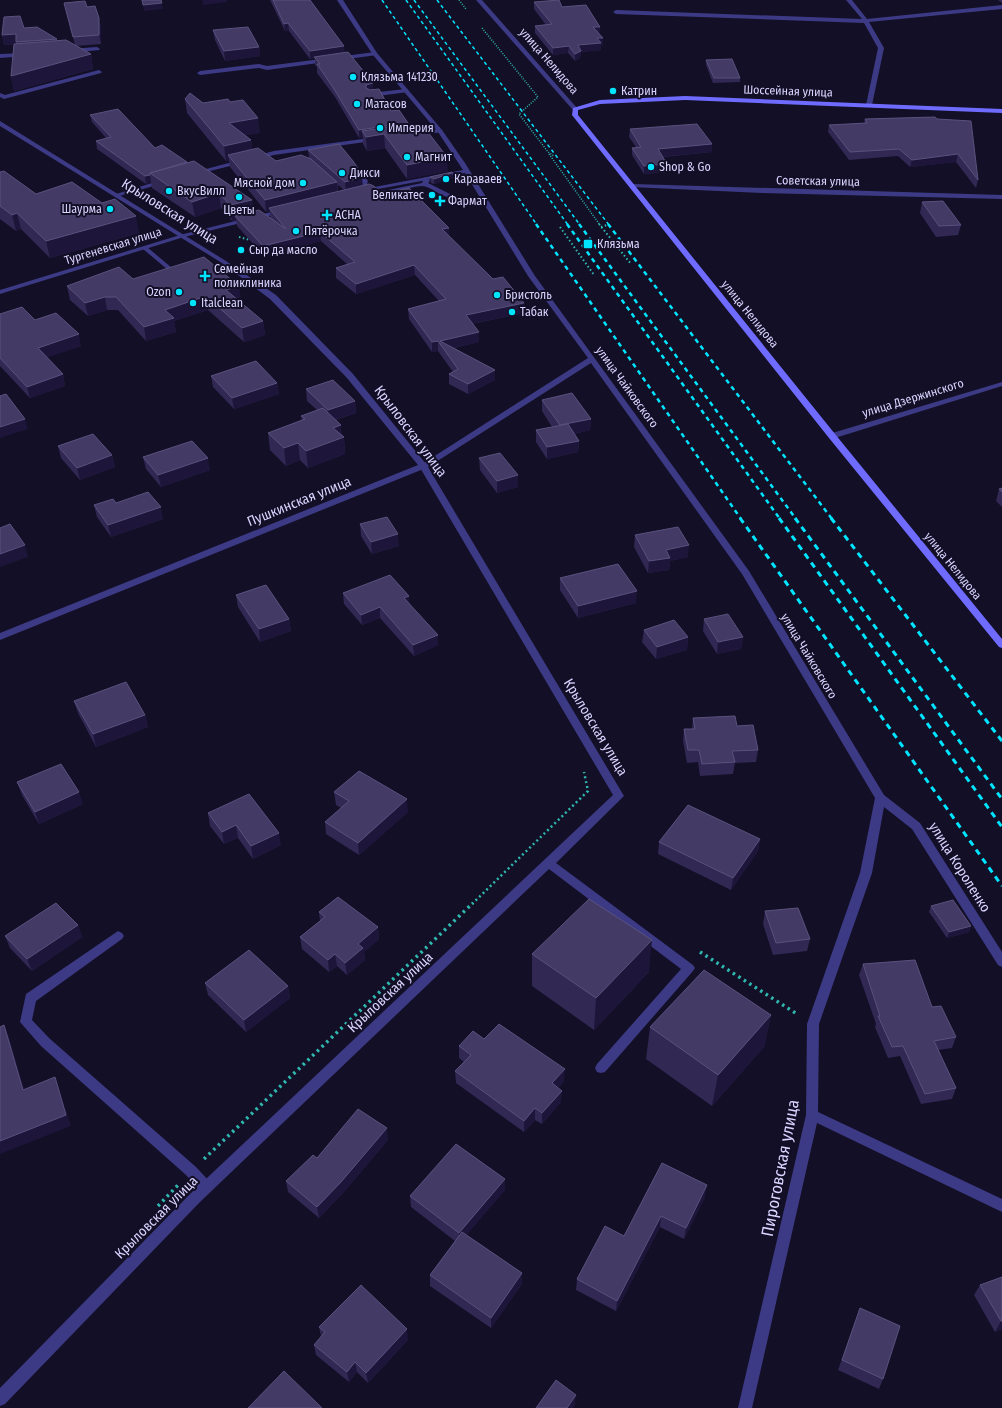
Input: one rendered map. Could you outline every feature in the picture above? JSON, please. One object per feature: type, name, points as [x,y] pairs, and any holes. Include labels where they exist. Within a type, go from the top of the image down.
[{"type":"main road","name":"Шоссейная улица","points":[[575,109],[600,102],[686,98],[1002,110]]},
{"type":"main road","name":"улица Нелидова","points":[[575,109],[575,115],[1002,646]]},
{"type":"street","name":"улица Чайковского","points":[[340,0],[375,54],[440,131],[467,171],[532,276],[746,573],[880,798]]},
{"type":"street","name":"улица Нелидова","points":[[479,0],[575,109]]},
{"type":"street","points":[[849,0],[866,21],[881,48],[869,105]]},
{"type":"street","points":[[616,12],[866,21],[1002,7]]},
{"type":"street","points":[[60,51],[97,49]]},
{"type":"street","points":[[0,56],[30,54]]},
{"type":"street","points":[[200,73],[258,66],[267,68],[375,54]]},
{"type":"street","points":[[0,95],[4,97],[100,72]]},
{"type":"street","points":[[370,95],[406,91]]},
{"type":"street","name":"Крыловская улица","points":[[0,123],[224,262],[273,297],[350,376],[423,466],[619,796],[206,1187],[0,1399]]},
{"type":"street","points":[[405,135],[440,131]]},
{"type":"street","points":[[186,175],[274,154],[382,138]]},
{"type":"street","points":[[274,154],[286,158]]},
{"type":"street","points":[[357,193],[425,181],[467,171]]},
{"type":"street","points":[[358,172],[365,181],[364,184],[369,190]]},
{"type":"street","points":[[116,195],[172,179]]},
{"type":"street","points":[[425,181],[451,196]]},
{"type":"street","name":"Советская улица","points":[[633,186],[1002,197]]},
{"type":"street","name":"Тургеневская улица","points":[[0,292],[182,236],[294,208]]},
{"type":"street","points":[[145,248],[176,274]]},
{"type":"street","name":"Пушкинская улица","points":[[0,638],[423,466],[592,359]]},
{"type":"street","name":"улица Дзержинского","points":[[832,436],[1002,384]]},
{"type":"street","name":"улица Короленко","points":[[880,798],[916,826],[1002,962]]},
{"type":"street","name":"Пироговская улица","points":[[745,1408],[812,1115],[813,1024],[866,873],[880,798]]},
{"type":"street","points":[[548,863],[689,968],[601,1068]]},
{"type":"street","points":[[118,936],[30,998],[26,1022],[46,1042],[191,1171],[206,1187]]},
{"type":"street","points":[[812,1115],[1002,1206]]},
{"type":"path","points":[[459,0],[469,12]]},
{"type":"path","points":[[479,24],[538,97],[519,114],[601,227],[632,264]]},
{"type":"path","points":[[548,152],[554,156]]},
{"type":"path","points":[[601,227],[607,225]]},
{"type":"path","points":[[560,227],[594,275]]},
{"type":"path","points":[[153,1211],[191,1171],[588,791],[584,770]]},
{"type":"path","points":[[697,950],[813,1024]]},
{"type":"building","points":[[142,0],[161,0],[162,3],[143,5]]},
{"type":"building","points":[[273,0],[310,0],[344,46],[310,51],[288,23],[284,24]]},
{"type":"building","points":[[559,0],[562,7],[586,5],[600,27],[593,27],[603,38],[597,38],[601,43],[578,45],[581,51],[575,54],[569,46],[553,48],[535,26],[552,24],[534,2]]},
{"type":"building","points":[[85,1],[87,7],[95,6],[99,18],[99,35],[73,37],[64,3]]},
{"type":"building","points":[[20,16],[24,28],[37,27],[57,39],[16,42],[16,34],[2,35],[4,17]]},
{"type":"building","points":[[248,27],[259,47],[224,51],[213,30]]},
{"type":"building","points":[[66,40],[91,54],[11,76],[14,44]]},
{"type":"building","points":[[348,52],[373,83],[366,85],[366,88],[370,90],[379,89],[391,111],[399,110],[408,123],[359,130],[317,64],[320,64],[314,57]]},
{"type":"building","points":[[732,59],[740,78],[714,78],[706,60]]},
{"type":"building","points":[[190,93],[203,103],[228,99],[230,102],[243,100],[258,118],[229,123],[251,140],[224,146],[185,99]]},
{"type":"building","points":[[118,109],[155,148],[162,145],[187,162],[150,173],[150,175],[145,176],[96,141],[111,137],[90,115]]},
{"type":"building","points":[[935,117],[937,119],[971,121],[978,180],[958,154],[912,160],[899,149],[850,152],[829,125],[867,123],[865,119]]},
{"type":"building","points":[[412,124],[415,128],[424,127],[447,157],[407,165],[384,134],[366,137],[362,131]]},
{"type":"building","points":[[697,124],[712,144],[658,149],[667,164],[644,166],[632,148],[641,147],[630,129]]},
{"type":"building","points":[[339,144],[360,171],[359,175],[362,177],[345,182],[308,150]]},
{"type":"building","points":[[258,148],[276,161],[301,155],[311,159],[337,182],[265,200],[228,155]]},
{"type":"building","points":[[194,161],[252,200],[230,205],[219,193],[192,202],[150,173]]},
{"type":"building","points":[[4,171],[36,194],[72,182],[102,203],[115,199],[136,216],[46,241],[17,213],[12,215],[0,206],[0,172]]},
{"type":"building","points":[[452,172],[434,179],[430,177]]},
{"type":"building","points":[[369,184],[374,186],[381,194],[409,188],[449,228],[442,229],[493,279],[503,277],[524,303],[466,315],[479,332],[440,341],[495,370],[468,384],[449,374],[458,369],[438,341],[432,342],[408,309],[446,299],[414,265],[356,284],[336,268],[355,262],[320,232],[263,246],[235,216],[259,210],[286,229],[269,208]]},
{"type":"building","points":[[943,201],[961,225],[939,226],[922,202]]},
{"type":"building","points":[[204,257],[239,286],[226,290],[263,321],[242,328],[206,296],[165,310],[174,318],[144,327],[116,297],[105,297],[85,303],[67,286],[119,267],[133,279]]},
{"type":"building","points":[[22,307],[35,320],[56,313],[79,334],[38,348],[63,374],[27,387],[0,358],[0,314]]},
{"type":"building","points":[[256,361],[277,383],[232,398],[211,376]]},
{"type":"building","points":[[333,380],[355,401],[328,410],[306,389]]},
{"type":"building","points":[[572,393],[591,419],[560,425],[542,400]]},
{"type":"building","points":[[6,394],[25,419],[0,427],[0,396]]},
{"type":"building","points":[[323,408],[341,425],[333,428],[344,437],[306,451],[298,443],[284,448],[268,433],[305,419],[301,416]]},
{"type":"building","points":[[568,424],[579,441],[547,447],[536,430]]},
{"type":"building","points":[[93,434],[112,455],[77,468],[58,446]]},
{"type":"building","points":[[192,441],[208,458],[158,475],[143,457]]},
{"type":"building","points":[[500,453],[518,475],[497,481],[479,458]]},
{"type":"building","points":[[148,492],[161,507],[108,525],[94,505],[113,499],[116,503]]},
{"type":"building","points":[[387,517],[398,534],[371,542],[360,524]]},
{"type":"building","points":[[10,524],[25,545],[0,554],[0,528]]},
{"type":"building","points":[[678,527],[689,545],[666,550],[670,558],[649,561],[635,535]]},
{"type":"building","points":[[618,564],[637,591],[578,606],[560,578]]},
{"type":"building","points":[[390,575],[409,596],[404,598],[438,635],[413,645],[380,607],[361,615],[343,593]]},
{"type":"building","points":[[266,585],[289,619],[259,629],[236,595]]},
{"type":"building","points":[[728,614],[743,637],[718,642],[704,619]]},
{"type":"building","points":[[674,620],[688,637],[657,647],[644,630]]},
{"type":"building","points":[[126,682],[145,715],[93,734],[74,701]]},
{"type":"building","points":[[735,716],[737,726],[753,725],[758,750],[732,751],[735,762],[702,764],[699,750],[688,750],[684,729],[695,729],[693,718]]},
{"type":"building","points":[[61,764],[79,792],[35,812],[17,782]]},
{"type":"building","points":[[359,771],[407,799],[358,843],[325,822],[349,801],[334,792]]},
{"type":"building","points":[[249,794],[279,833],[251,846],[236,825],[222,832],[208,813]]},
{"type":"building","points":[[688,805],[760,839],[733,878],[659,842]]},
{"type":"building","points":[[338,897],[378,927],[358,944],[363,948],[345,963],[335,954],[328,960],[300,937],[325,917],[319,912]]},
{"type":"building","points":[[589,899],[652,940],[596,998],[532,954]]},
{"type":"building","points":[[953,900],[971,926],[949,932],[931,906]]},
{"type":"building","points":[[56,903],[78,925],[27,959],[5,936]]},
{"type":"building","points":[[798,908],[810,939],[776,943],[765,911]]},
{"type":"building","points":[[249,950],[288,986],[244,1020],[205,983]]},
{"type":"building","points":[[915,960],[932,1007],[941,1006],[956,1037],[934,1041],[956,1088],[925,1094],[903,1046],[892,1047],[878,1016],[880,1016],[863,964]]},
{"type":"building","points":[[704,970],[771,1015],[718,1075],[650,1027]]},
{"type":"building","points":[[499,1024],[565,1069],[552,1083],[562,1091],[542,1113],[535,1108],[524,1121],[455,1071],[471,1055],[459,1046],[473,1031],[484,1039]]},
{"type":"building","points":[[4,1025],[23,1090],[55,1077],[66,1115],[0,1141],[0,1027]]},
{"type":"building","points":[[358,1109],[387,1128],[341,1182],[317,1207],[286,1181],[313,1155],[317,1158]]},
{"type":"building","points":[[456,1144],[505,1179],[459,1233],[410,1196]]},
{"type":"building","points":[[662,1163],[707,1185],[686,1228],[661,1216],[617,1301],[577,1279],[605,1226],[624,1236]]},
{"type":"building","points":[[462,1232],[522,1273],[491,1318],[430,1275]]},
{"type":"building","points":[[1002,1277],[1002,1321],[1001,1321],[980,1285]]},
{"type":"building","points":[[361,1285],[407,1329],[366,1373],[355,1362],[347,1372],[314,1345],[325,1332],[319,1327]]},
{"type":"building","points":[[860,1308],[900,1326],[883,1379],[842,1360]]},
{"type":"building","points":[[284,1371],[322,1408],[248,1408]]},
{"type":"building","points":[[556,1380],[576,1395],[567,1408],[536,1408]]},
{"type":"railway","points":[[382,0],[537,225]]},
{"type":"railway","points":[[406,0],[568,225]]},
{"type":"railway","points":[[414,0],[580,225]]},
{"type":"railway","points":[[437,0],[609,225]]},
{"type":"railway","points":[[536,224],[741,519]]},
{"type":"railway","points":[[567,224],[780,519]]},
{"type":"railway","points":[[579,224],[796,519]]},
{"type":"railway","points":[[608,224],[832,519]]},
{"type":"railway","points":[[740,518],[1002,886]]},
{"type":"railway","points":[[779,518],[1002,827]]},
{"type":"railway","points":[[795,518],[1002,799]]},
{"type":"railway","points":[[831,518],[1002,741]]},
{"type":"place","name":"Клязьма 141230","points":[[353,77]]},
{"type":"place","name":"Катрин","points":[[613,91]]},
{"type":"place","name":"Матасов","points":[[357,104]]},
{"type":"place","name":"Империя","points":[[380,128]]},
{"type":"place","name":"Магнит","points":[[407,157]]},
{"type":"place","name":"Shop & Go","points":[[651,167]]},
{"type":"place","name":"Дикси","points":[[342,173]]},
{"type":"place","name":"Караваев","points":[[446,179]]},
{"type":"place","name":"Мясной дом","points":[[303,183]]},
{"type":"place","name":"ВкусВилл","points":[[169,191]]},
{"type":"place","name":"Великатес","points":[[432,195]]},
{"type":"place","name":"Цветы","points":[[239,197]]},
{"type":"place","name":"Фармат","points":[[440,201]]},
{"type":"place","name":"Шаурма","points":[[110,209]]},
{"type":"place","name":"АСНА","points":[[327,215]]},
{"type":"place","name":"Пятёрочка","points":[[296,231]]},
{"type":"place","name":"Клязьма","points":[[588,244]]},
{"type":"place","name":"Сыр да масло","points":[[241,250]]},
{"type":"place","name":"Семейная поликлиника","points":[[205,276]]},
{"type":"place","name":"Ozon","points":[[179,292]]},
{"type":"place","name":"Бристоль","points":[[497,295]]},
{"type":"place","name":"Italclean","points":[[193,303]]},
{"type":"place","name":"Табак","points":[[512,312]]}]
